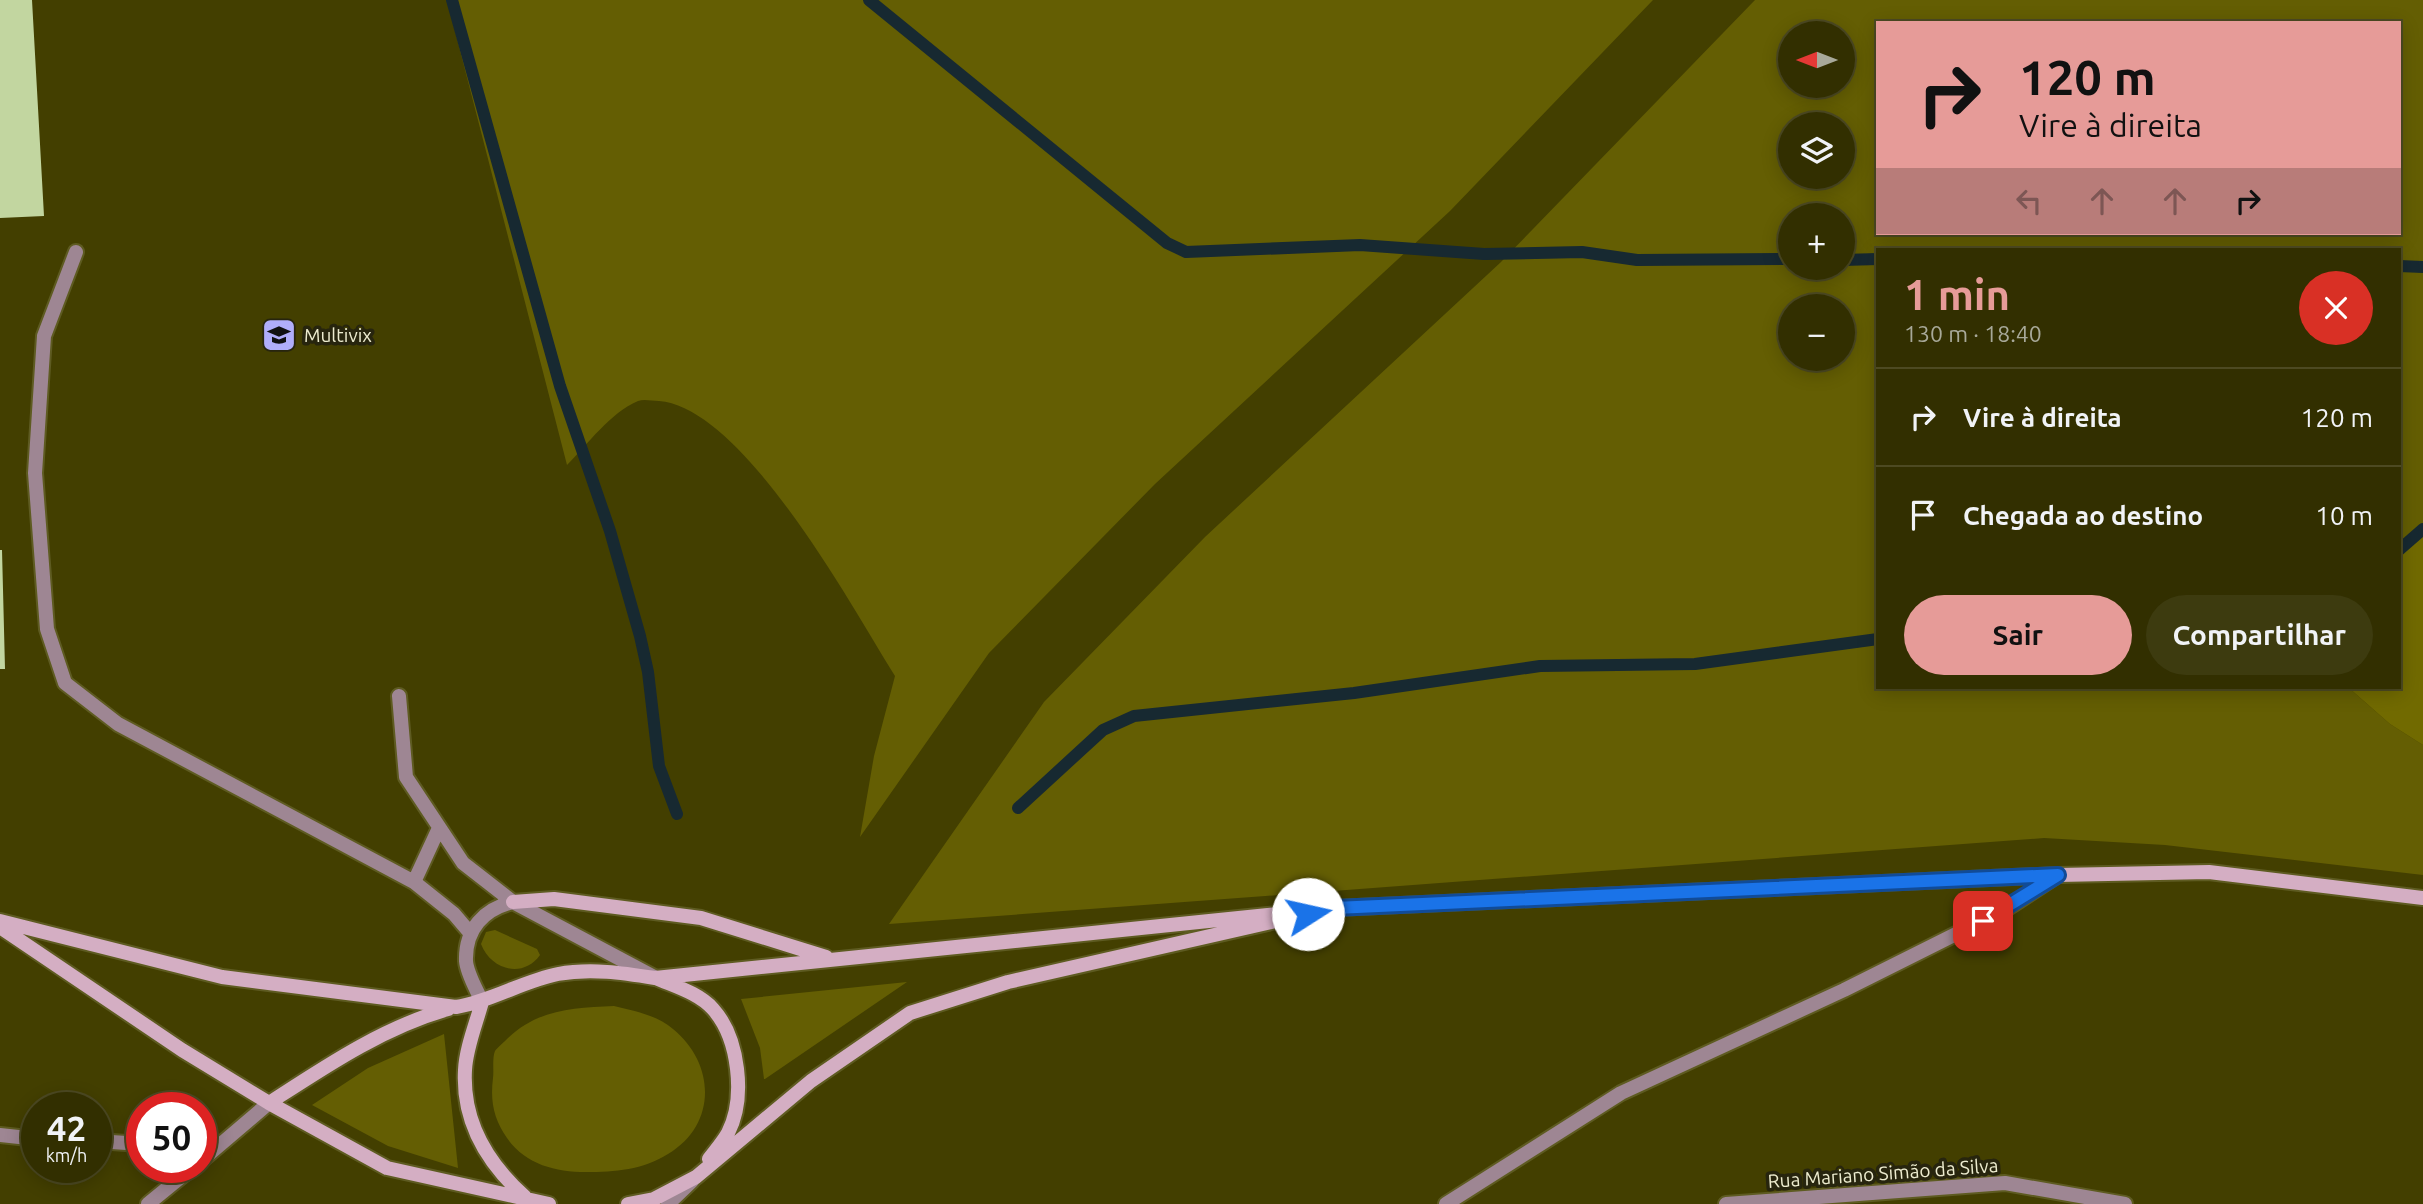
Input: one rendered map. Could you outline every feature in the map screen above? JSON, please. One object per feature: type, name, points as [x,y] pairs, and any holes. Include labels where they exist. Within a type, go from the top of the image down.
[{"type":"main road","points":[[269,1103],[361,1045],[414,1019],[482,1002],[558,974],[601,970],[655,978],[1335,908],[2058,875],[2209,872],[2423,898]]},
{"type":"main road","points":[[513,902],[554,899],[701,918],[831,958]]},
{"type":"main road","points":[[628,1204],[654,1199],[696,1177],[811,1081],[910,1013],[1008,982],[1335,908]]},
{"type":"main road","points":[[0,921],[222,977],[456,1007]]},
{"type":"main road","points":[[0,927],[182,1050],[269,1103],[387,1168],[549,1204]]},
{"type":"main road","points":[[655,978],[697,997],[713,1009],[733,1050],[738,1104],[728,1132],[696,1177]]},
{"type":"main road","points":[[482,1002],[464,1069],[468,1108],[479,1142],[499,1174],[526,1201]]},
{"type":"street","points":[[76,252],[44,336],[35,473],[47,629],[65,683],[118,724],[414,882],[454,914],[471,934]]},
{"type":"street","points":[[399,696],[406,777],[463,863],[513,902],[655,978]]},
{"type":"street","points":[[414,882],[439,828]]},
{"type":"street","points":[[1446,1204],[1622,1093],[1881,972],[2006,909],[2058,875]]},
{"type":"street","points":[[482,1002],[466,963],[471,934],[487,911],[513,902]]},
{"type":"street","points":[[217,1143],[269,1103]]},
{"type":"street","points":[[0,1135],[21,1137]]},
{"type":"street","points":[[668,1204],[696,1177]]},
{"type":"street","points":[[148,1204],[174,1183]]},
{"type":"street","name":"Rua Mariano Simão da Silva","points":[[1726,1204],[2005,1183],[2126,1204]]},
{"type":"shaded area","points":[[447,0],[1653,0],[1450,211],[1155,484],[989,653],[860,837],[874,756],[895,676],[793,515],[760,473],[726,437],[692,412],[659,401],[638,401],[609,421],[567,465]]},
{"type":"shaded area","points":[[1755,0],[2423,0],[2423,526],[2401,547],[2401,248],[1876,248],[1876,689],[2350,689],[2390,724],[2423,745],[2423,875],[2165,845],[2044,838],[889,924],[1044,702],[1205,537],[1501,262]]},
{"type":"shaded area","points":[[2423,526],[2423,745],[2390,724],[2350,689],[2401,689],[2401,547]]},
{"type":"shaded area","points":[[495,930],[537,949],[540,955],[525,967],[516,969],[500,965],[492,960],[481,944],[486,932]]},
{"type":"shaded area","points":[[907,982],[764,1079],[760,1048],[741,999]]},
{"type":"shaded area","points":[[614,1006],[660,1020],[687,1043],[703,1076],[705,1094],[696,1127],[684,1142],[649,1164],[628,1169],[574,1172],[542,1165],[514,1147],[496,1117],[492,1095],[495,1051],[518,1030],[543,1016],[570,1009]]},
{"type":"shaded area","points":[[444,1034],[458,1168],[388,1146],[312,1105],[368,1068]]},
{"type":"building","points":[[0,0],[32,0],[44,216],[0,218]]},
{"type":"building","points":[[2,550],[5,669],[0,669]]},
{"type":"waterway","points":[[452,0],[560,386],[610,531],[640,636],[648,672],[659,766],[677,814]]},
{"type":"waterway","points":[[869,0],[1167,243],[1186,252],[1360,245],[1484,254],[1582,252],[1637,260],[1778,259]]},
{"type":"waterway","points":[[1855,260],[1876,259]]},
{"type":"waterway","points":[[2401,266],[2423,267]]},
{"type":"waterway","points":[[2401,548],[2423,529]]},
{"type":"waterway","points":[[1018,808],[1103,730],[1134,716],[1354,693],[1540,666],[1695,664],[1876,639]]},
{"type":"place","name":"Multivix","points":[[279,335]]},
{"type":"route","points":[[1308,914],[1335,908],[2058,875],[1983,921]]}]
